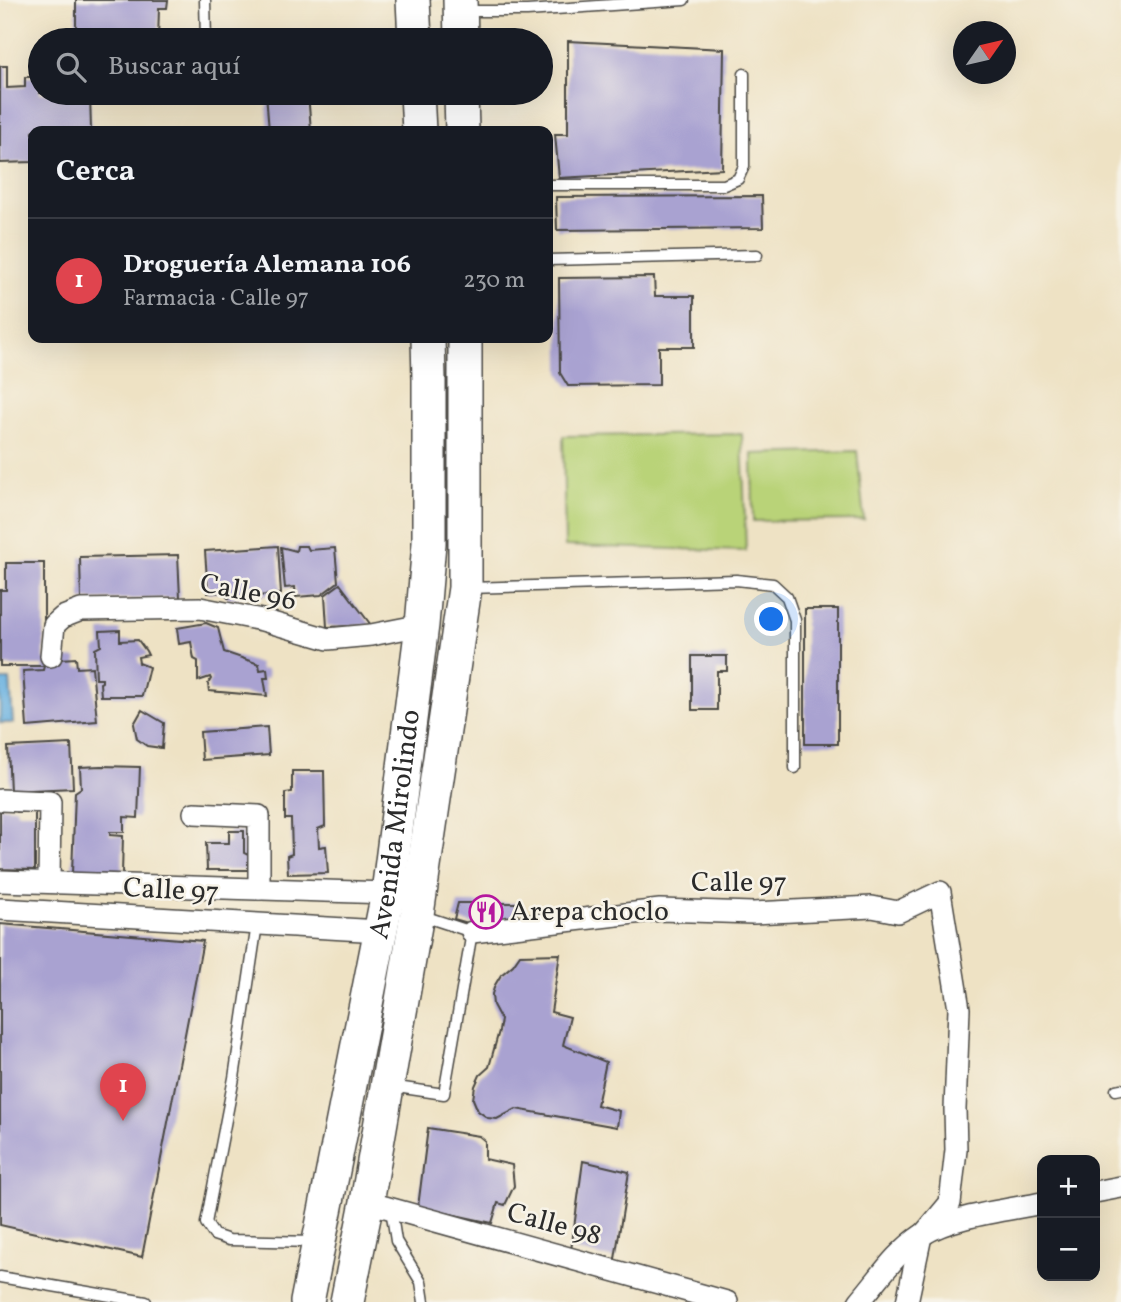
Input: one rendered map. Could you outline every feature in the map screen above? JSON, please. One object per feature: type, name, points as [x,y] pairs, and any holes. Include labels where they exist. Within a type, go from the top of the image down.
[{"type":"main road","points":[[413,0],[414,28]]},
{"type":"main road","points":[[418,105],[419,126]]},
{"type":"main road","points":[[461,105],[462,126]]},
{"type":"main road","name":"Avenida Mirolindo","points":[[307,1302],[388,893],[422,625],[429,543],[428,343]]},
{"type":"main road","name":"Avenida Mirolindo","points":[[347,1302],[379,1206],[387,1086],[417,914],[465,588],[465,343]]},
{"type":"street","name":"Calle 96","points":[[51,656],[54,625],[63,617],[81,610],[200,608],[261,620],[328,639],[371,635],[422,625]]},
{"type":"street","points":[[0,800],[50,802],[49,882]]},
{"type":"street","points":[[194,813],[259,816],[259,889]]},
{"type":"street","points":[[0,881],[388,893]]},
{"type":"street","name":"Calle 97","points":[[472,932],[660,910],[753,913],[872,907],[898,912],[940,892],[959,1009],[956,1150],[950,1203],[923,1234]]},
{"type":"street","name":"Calle 97","points":[[0,909],[380,931]]},
{"type":"street","points":[[1100,1191],[1121,1187]]},
{"type":"street","points":[[859,1302],[900,1254],[923,1234],[948,1222],[1037,1204]]},
{"type":"street","name":"Calle 98","points":[[379,1206],[727,1302]]},
{"type":"street","points":[[907,1302],[923,1234]]},
{"type":"lane","points":[[205,0],[206,28]]},
{"type":"lane","points":[[461,17],[684,0]]},
{"type":"lane","points":[[553,185],[724,185],[738,179],[744,166],[744,74]]},
{"type":"lane","points":[[553,260],[757,256]]},
{"type":"lane","points":[[465,588],[736,580],[773,584],[787,597],[796,620],[795,768]]},
{"type":"lane","name":"Calle 97","points":[[417,914],[472,932]]},
{"type":"lane","points":[[257,923],[233,1078],[206,1223],[214,1235],[229,1240],[318,1242]]},
{"type":"lane","points":[[387,1086],[444,1094],[472,932]]},
{"type":"lane","points":[[379,1206],[421,1282],[424,1302]]},
{"type":"lane","points":[[0,1277],[146,1302]]},
{"type":"green space","points":[[742,434],[746,551],[565,546],[563,436]]},
{"type":"green space","points":[[857,451],[864,520],[753,521],[752,454]]},
{"type":"water","points":[[0,680],[10,680],[13,723],[0,723]]},
{"type":"building","points":[[76,0],[168,0],[167,8],[159,8],[158,28],[76,28]]},
{"type":"building","points":[[568,41],[724,49],[722,169],[559,178],[555,134],[568,134]]},
{"type":"building","points":[[0,66],[7,66],[7,88],[25,87],[25,77],[28,77],[28,105],[90,105],[91,126],[28,126],[28,162],[0,163]]},
{"type":"building","points":[[267,105],[309,105],[311,126],[269,126]]},
{"type":"building","points":[[762,196],[763,228],[557,230],[556,197]]},
{"type":"building","points":[[654,277],[655,296],[694,296],[694,347],[659,347],[659,385],[568,386],[560,373],[559,278]]},
{"type":"building","points":[[278,546],[281,594],[228,598],[223,592],[208,593],[205,551]]},
{"type":"building","points":[[297,546],[307,546],[309,550],[335,548],[338,582],[321,595],[296,597],[295,587],[285,588],[281,547],[296,551]]},
{"type":"building","points":[[178,555],[180,598],[81,600],[80,557]]},
{"type":"building","points":[[6,563],[44,563],[44,660],[76,658],[77,668],[92,667],[97,721],[27,727],[23,671],[43,670],[44,666],[0,666],[0,590],[6,590]]},
{"type":"building","points":[[340,584],[371,625],[327,627],[325,595]]},
{"type":"building","points":[[805,609],[838,609],[838,744],[805,744]]},
{"type":"building","points":[[206,623],[218,628],[224,652],[259,664],[260,670],[267,669],[268,678],[264,678],[267,696],[209,691],[210,677],[198,681],[198,661],[194,659],[191,642],[179,644],[177,628]]},
{"type":"building","points":[[120,630],[120,641],[138,640],[148,655],[138,657],[139,663],[149,667],[142,696],[101,696],[102,679],[96,679],[95,649],[101,646],[100,631]]},
{"type":"building","points":[[692,656],[727,656],[727,671],[717,671],[717,710],[692,710]]},
{"type":"building","points":[[142,710],[164,723],[162,748],[147,746],[137,739],[134,724]]},
{"type":"building","points":[[267,727],[269,755],[202,760],[200,732]]},
{"type":"building","points":[[71,744],[73,788],[10,791],[8,747]]},
{"type":"building","points":[[80,767],[140,767],[138,818],[124,817],[124,832],[110,832],[110,835],[123,836],[122,874],[72,873],[75,792],[81,788]]},
{"type":"building","points":[[292,771],[324,771],[325,826],[318,829],[319,847],[326,846],[328,873],[288,874],[287,856],[292,854],[291,819],[285,819],[285,793],[292,792]]},
{"type":"building","points":[[0,807],[17,808],[16,812],[35,812],[35,870],[0,869]]},
{"type":"building","points":[[229,831],[244,831],[244,853],[252,857],[252,870],[207,870],[206,843],[229,843]]},
{"type":"building","name":"Arepa choclo","points":[[458,903],[516,903],[518,922],[475,925],[454,919]]},
{"type":"building","points":[[0,924],[203,941],[142,1257],[0,1225]]},
{"type":"building","points":[[560,954],[551,1012],[570,1017],[563,1045],[606,1062],[597,1105],[619,1111],[617,1127],[516,1109],[497,1119],[488,1118],[478,1111],[473,1099],[480,1075],[489,1067],[499,1031],[501,1020],[493,1005],[492,994],[501,975],[520,955]]},
{"type":"building","points":[[428,1128],[479,1136],[485,1141],[485,1159],[512,1165],[514,1186],[505,1205],[498,1203],[492,1223],[418,1207]]},
{"type":"building","points":[[583,1161],[629,1172],[615,1259],[571,1250]]},
{"type":"place","name":"Arepa choclo","points":[[486,912]]},
{"type":"place","name":"Droguería Alemana 106","points":[[123,1121]]}]
